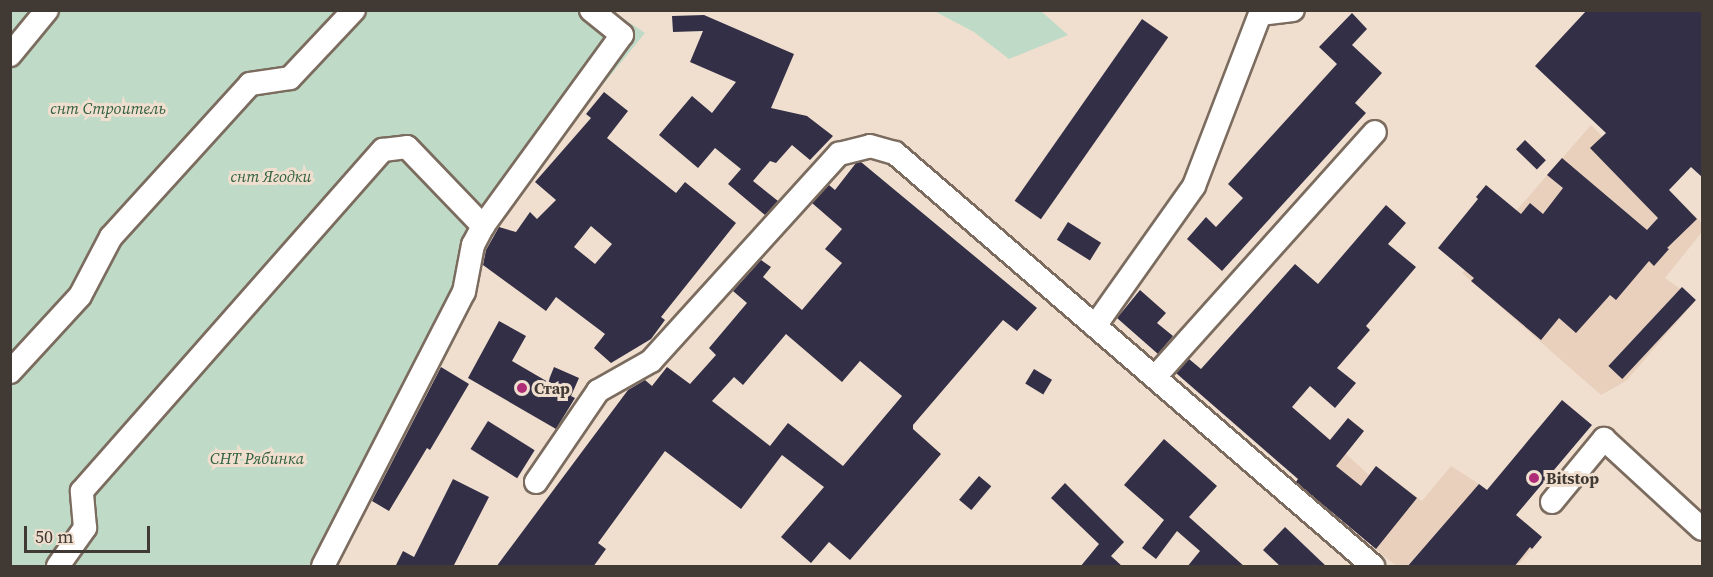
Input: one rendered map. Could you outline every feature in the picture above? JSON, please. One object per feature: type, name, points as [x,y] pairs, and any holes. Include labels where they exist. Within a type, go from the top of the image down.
[{"type":"lane","points":[[10,55],[47,10]]},
{"type":"lane","points":[[10,372],[80,296],[111,237],[250,84],[290,78],[354,10]]},
{"type":"lane","points":[[323,567],[464,292],[473,245],[483,226],[622,35],[591,10]]},
{"type":"lane","points":[[1095,326],[1194,186],[1260,14],[1293,10]]},
{"type":"lane","points":[[1155,377],[1375,132]]},
{"type":"lane","points":[[536,482],[598,391],[651,362],[839,154],[870,146],[895,153],[1373,567]]},
{"type":"lane","points":[[58,567],[85,528],[82,491],[383,150],[407,147],[483,226]]},
{"type":"lane","points":[[1551,502],[1604,439],[1702,529]]},
{"type":"shaded area","points":[[1591,125],[1669,204],[1676,197],[1702,223],[1702,232],[1665,278],[1696,300],[1626,381],[1601,395],[1462,273]]},
{"type":"shaded area","points":[[1348,418],[1364,431],[1346,454],[1369,475],[1376,466],[1422,501],[1451,466],[1479,484],[1542,537],[1517,566],[1396,566],[1295,483]]},
{"type":"green space","points":[[611,10],[645,33],[494,218],[323,566],[11,566],[10,11]]},
{"type":"green space","points":[[934,11],[1041,11],[1068,35],[1009,59],[974,32]]},
{"type":"building","points":[[1587,10],[1702,10],[1702,177],[1691,167],[1669,190],[1697,219],[1667,248],[1669,249],[1654,266],[1649,261],[1616,300],[1610,295],[1576,333],[1559,318],[1541,340],[1471,281],[1474,278],[1438,248],[1478,199],[1476,197],[1486,185],[1521,214],[1530,203],[1543,214],[1563,188],[1547,175],[1562,158],[1647,230],[1658,218],[1590,148],[1606,133],[1535,66]]},
{"type":"building","points":[[1352,13],[1367,29],[1352,45],[1382,73],[1355,103],[1366,113],[1222,271],[1187,239],[1206,217],[1216,227],[1243,198],[1228,184],[1337,64],[1319,47]]},
{"type":"building","points":[[704,15],[794,54],[771,108],[807,116],[833,136],[810,160],[792,145],[776,163],[770,161],[753,181],[778,201],[765,215],[728,184],[741,169],[715,148],[698,168],[659,135],[692,96],[712,113],[736,82],[690,62],[703,31],[673,32],[672,16]]},
{"type":"building","points":[[1142,19],[1168,37],[1041,219],[1015,201]]},
{"type":"building","points":[[604,92],[628,111],[607,138],[676,193],[685,182],[736,223],[661,317],[665,320],[651,339],[611,363],[594,348],[605,334],[556,297],[546,311],[483,265],[486,250],[499,227],[516,232],[530,212],[537,219],[556,200],[535,182],[591,118],[586,114]],"holes":[[[591,226],[612,244],[595,264],[574,247]]]},
{"type":"building","points":[[1525,140],[1546,160],[1537,169],[1516,149]]},
{"type":"building","points":[[861,162],[1037,308],[1017,331],[1003,320],[913,425],[913,429],[941,454],[850,560],[829,542],[811,563],[781,537],[824,487],[782,455],[741,509],[665,451],[598,543],[606,549],[593,567],[496,567],[628,390],[645,380],[652,386],[667,367],[690,384],[716,355],[709,348],[747,303],[733,291],[761,260],[771,267],[763,277],[802,310],[842,263],[825,249],[842,229],[812,203],[829,185],[835,190],[856,163]],"holes":[[[786,334],[842,382],[860,361],[902,396],[843,466],[788,423],[770,446],[712,401],[734,377],[743,385]]]},
{"type":"building","points":[[1386,205],[1406,223],[1388,244],[1416,267],[1366,326],[1370,330],[1337,368],[1356,383],[1335,408],[1310,386],[1292,407],[1330,440],[1348,418],[1364,431],[1336,466],[1361,486],[1376,466],[1417,498],[1376,549],[1296,482],[1298,479],[1176,373],[1189,359],[1201,369],[1295,264],[1318,284]]},
{"type":"building","points":[[1068,222],[1101,243],[1090,260],[1057,240]]},
{"type":"building","points":[[1682,287],[1696,300],[1622,379],[1608,366]]},
{"type":"building","points":[[1140,290],[1166,313],[1157,323],[1173,336],[1158,354],[1117,318]]},
{"type":"building","name":"Стар","points":[[499,321],[526,336],[512,361],[548,382],[554,367],[579,378],[571,396],[575,398],[556,429],[468,378]]},
{"type":"building","points":[[441,367],[469,384],[430,450],[427,448],[389,511],[372,501]]},
{"type":"building","points":[[1034,369],[1052,380],[1043,394],[1025,384]]},
{"type":"building","points":[[1562,400],[1592,425],[1516,515],[1542,537],[1532,549],[1530,547],[1514,567],[1407,567],[1479,484],[1487,490]]},
{"type":"building","points":[[488,421],[535,450],[517,478],[471,449]]},
{"type":"building","points":[[1164,439],[1217,486],[1189,517],[1245,567],[1187,567],[1200,551],[1177,531],[1156,559],[1142,548],[1164,520],[1124,485]]},
{"type":"building","points":[[979,476],[991,486],[971,510],[959,500]]},
{"type":"building","points":[[453,479],[489,497],[453,567],[395,567],[403,551],[414,557]]},
{"type":"building","points":[[1065,483],[1124,542],[1111,556],[1123,567],[1080,567],[1099,544],[1051,498]]},
{"type":"building","points":[[1285,527],[1327,567],[1281,567],[1263,550]]},
{"type":"place","name":"Стар","points":[[522,388]]},
{"type":"place","name":"Bitstop","points":[[1534,478]]},
{"type":"park label","name":"снт Строитель","points":[[108,108]]},
{"type":"park label","name":"снт Ягодки","points":[[271,176]]},
{"type":"park label","name":"СНТ Рябинка","points":[[257,458]]}]
